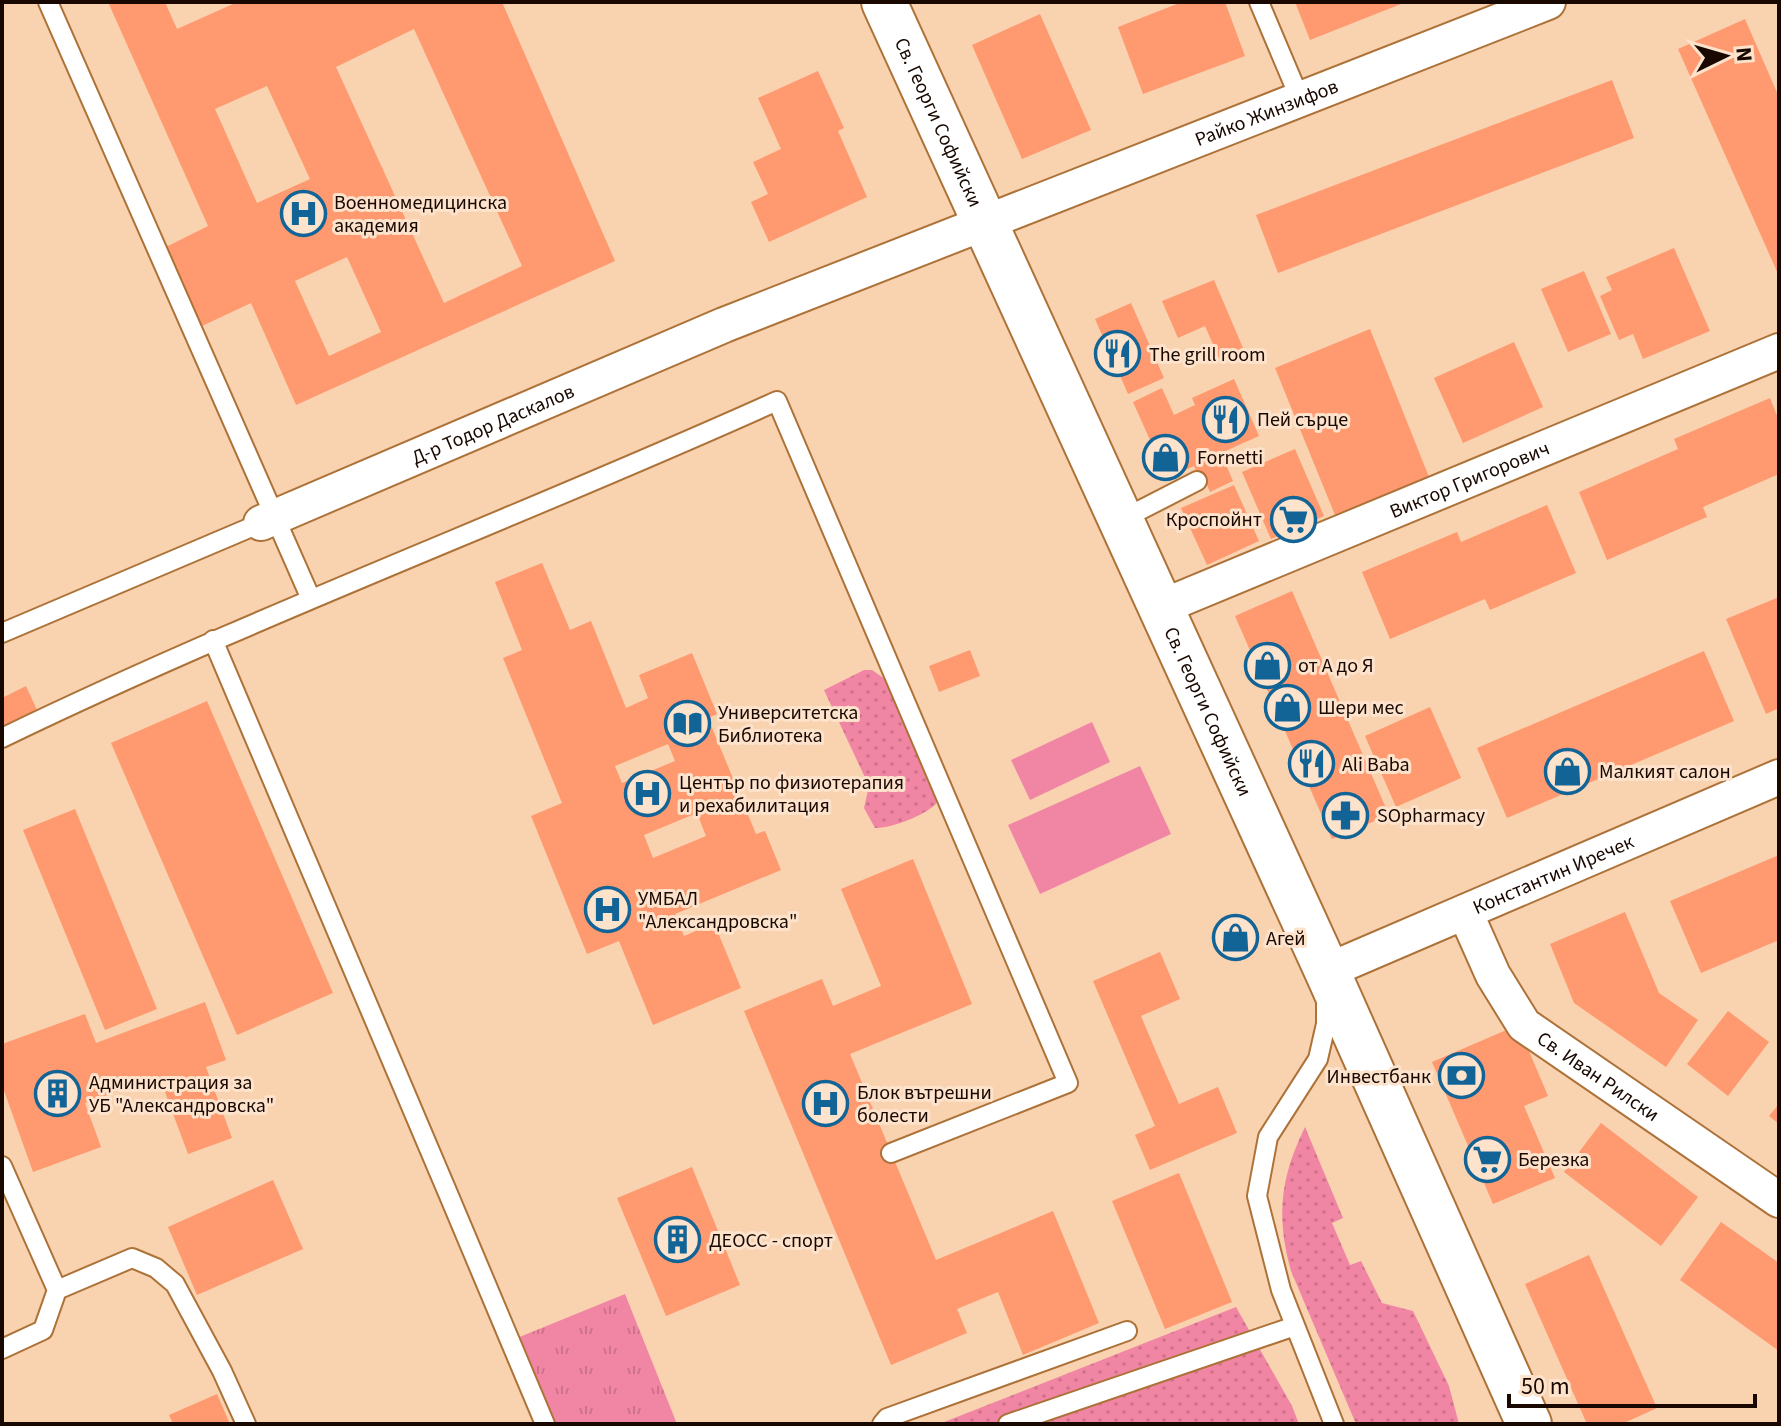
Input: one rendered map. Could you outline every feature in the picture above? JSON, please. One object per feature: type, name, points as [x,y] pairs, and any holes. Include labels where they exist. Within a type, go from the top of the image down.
[{"type":"main road","name":"Св. Георги Софийски","points":[[884,2],[1327,971],[1529,1424]]},
{"type":"street","name":"Райко Жинзифов","points":[[985,222],[1548,2]]},
{"type":"street","name":"Д-р Тодор Даскалов","points":[[269,520],[724,325],[985,222]]},
{"type":"street","name":"Виктор Григорович","points":[[1159,608],[1779,351]]},
{"type":"street","name":"Константин Иречек","points":[[1327,971],[1779,777]]},
{"type":"street","name":"Св. Иван Рилски","points":[[1465,912],[1493,975],[1524,1025],[1779,1199]]},
{"type":"lane","points":[[48,2],[269,520],[311,599]]},
{"type":"lane","points":[[1259,2],[1300,99]]},
{"type":"lane","points":[[2,738],[213,640],[777,401],[1068,1083],[891,1153]]},
{"type":"lane","points":[[1119,521],[1197,481]]},
{"type":"lane","name":"Д-р Тодор Даскалов","points":[[2,633],[269,520]]},
{"type":"lane","points":[[213,640],[545,1424]]},
{"type":"lane","points":[[1327,971],[1326,1024],[1318,1059],[1268,1137],[1257,1196],[1281,1290],[1334,1424]]},
{"type":"lane","points":[[2,1166],[57,1290],[43,1330],[2,1349]]},
{"type":"lane","points":[[57,1290],[132,1258],[156,1268],[175,1284],[222,1371],[246,1424]]},
{"type":"lane","points":[[1008,1424],[1295,1326]]},
{"type":"lane","points":[[882,1424],[887,1418],[1127,1331]]},
{"type":"green space","points":[[864,670],[872,670],[885,679],[937,795],[936,804],[924,813],[899,824],[875,828],[864,808],[869,786],[824,690]]},
{"type":"green space","points":[[1092,722],[1110,762],[1030,800],[1011,760]]},
{"type":"green space","points":[[1140,766],[1171,834],[1040,894],[1008,825]]},
{"type":"green space","points":[[1305,1127],[1343,1218],[1332,1223],[1350,1265],[1361,1261],[1382,1303],[1413,1311],[1449,1386],[1459,1424],[1356,1424],[1291,1271],[1286,1251],[1283,1198],[1290,1163]]},
{"type":"green space","points":[[625,1294],[677,1424],[552,1424],[517,1338]]},
{"type":"green space","points":[[1236,1307],[1299,1424],[939,1424]]},
{"type":"building","name":"Военномедицинска академия","points":[[108,2],[165,2],[177,29],[232,2],[502,2],[615,261],[296,405],[251,303],[202,326],[164,248],[208,226]],"holes":[[[414,29],[522,266],[444,303],[336,67]],[[267,86],[310,179],[257,203],[215,109]],[[347,257],[381,332],[329,356],[295,281]]]},
{"type":"building","points":[[1182,2],[1225,2],[1245,56],[1143,94],[1118,27]]},
{"type":"building","points":[[1295,2],[1406,2],[1310,40]]},
{"type":"building","points":[[1040,14],[1091,130],[1022,159],[972,45]]},
{"type":"building","points":[[1745,19],[1779,97],[1779,276],[1678,49]]},
{"type":"building","points":[[818,71],[844,128],[838,131],[867,197],[769,242],[751,202],[768,194],[753,162],[781,149],[758,98]]},
{"type":"building","points":[[1612,80],[1634,138],[1278,273],[1256,215]]},
{"type":"building","points":[[1674,248],[1710,331],[1643,359],[1633,334],[1619,340],[1600,296],[1612,290],[1606,277]]},
{"type":"building","points":[[1584,271],[1611,334],[1568,352],[1541,289]]},
{"type":"building","points":[[1214,280],[1243,348],[1219,358],[1205,326],[1178,338],[1162,301]]},
{"type":"building","points":[[1131,303],[1164,378],[1128,394],[1095,319]]},
{"type":"building","points":[[1370,329],[1429,477],[1335,515],[1275,368]]},
{"type":"building","points":[[1514,342],[1543,407],[1463,443],[1434,378]]},
{"type":"building","points":[[1234,379],[1259,436],[1221,453],[1233,481],[1210,492],[1201,471],[1197,473],[1194,466],[1167,478],[1133,402],[1162,388],[1174,415],[1195,405],[1192,398]]},
{"type":"building","points":[[1770,398],[1779,421],[1779,474],[1703,507],[1707,517],[1607,560],[1579,492],[1678,449],[1674,439]]},
{"type":"building","points":[[1295,449],[1324,516],[1271,539],[1242,472]]},
{"type":"building","points":[[1234,485],[1259,541],[1207,565],[1181,508]]},
{"type":"building","points":[[1547,505],[1576,573],[1490,610],[1485,599],[1390,639],[1362,572],[1457,532],[1461,542]]},
{"type":"building","name":"Център по физиотерапия и рехабилитация","points":[[542,563],[570,630],[591,621],[626,708],[648,698],[639,675],[692,653],[717,714],[708,718],[756,834],[765,831],[781,870],[675,914],[684,936],[714,923],[741,988],[653,1025],[619,941],[587,954],[531,816],[562,803],[503,658],[522,650],[495,582]],"holes":[[[668,744],[675,761],[622,783],[615,766]],[[697,813],[706,836],[653,858],[644,835]]]},
{"type":"building","points":[[1292,591],[1389,815],[1332,839],[1235,616]]},
{"type":"building","points":[[1779,597],[1779,708],[1766,714],[1726,619]]},
{"type":"building","points":[[970,650],[980,676],[939,692],[929,666]]},
{"type":"building","points":[[1704,651],[1734,721],[1507,818],[1477,748]]},
{"type":"building","points":[[26,686],[37,710],[2,726],[2,698]]},
{"type":"building","points":[[207,701],[333,993],[237,1035],[111,743]]},
{"type":"building","points":[[1430,707],[1461,778],[1396,807],[1365,736]]},
{"type":"building","points":[[75,809],[157,1009],[105,1030],[23,830]]},
{"type":"building","points":[[1779,855],[1779,940],[1701,973],[1670,901]]},
{"type":"building","name":"Блок вътрешни болести","points":[[913,859],[972,1004],[850,1054],[936,1260],[1053,1211],[1099,1323],[1023,1355],[998,1292],[957,1309],[967,1333],[891,1365],[744,1011],[822,979],[833,1006],[881,986],[841,889]]},
{"type":"building","points":[[1625,912],[1659,993],[1698,1020],[1666,1067],[1574,1003],[1550,944]]},
{"type":"building","points":[[1160,952],[1180,999],[1141,1016],[1157,1054],[1179,1104],[1218,1087],[1237,1133],[1150,1170],[1135,1135],[1155,1126],[1093,981]]},
{"type":"building","name":"Администрация за УБ \"Александровска\"","points":[[205,1002],[226,1060],[206,1067],[232,1138],[188,1154],[159,1076],[85,1103],[101,1147],[33,1172],[2,1085],[2,1044],[85,1014],[96,1043]]},
{"type":"building","points":[[1728,1011],[1769,1042],[1728,1096],[1687,1064]]},
{"type":"building","points":[[1518,1025],[1548,1096],[1524,1106],[1555,1178],[1493,1204],[1432,1062]]},
{"type":"building","points":[[1779,1104],[1779,1124],[1769,1116]]},
{"type":"building","points":[[1601,1123],[1698,1197],[1661,1246],[1564,1172]]},
{"type":"building","name":"ДЕОСС - спорт","points":[[692,1167],[740,1285],[666,1316],[617,1198]]},
{"type":"building","points":[[1179,1173],[1232,1302],[1165,1329],[1112,1201]]},
{"type":"building","points":[[273,1180],[303,1249],[197,1295],[168,1227]]},
{"type":"building","points":[[1721,1222],[1779,1263],[1779,1351],[1680,1280]]},
{"type":"building","points":[[1589,1255],[1657,1408],[1622,1424],[1587,1424],[1525,1284]]},
{"type":"building","points":[[217,1394],[230,1424],[173,1424],[169,1415]]},
{"type":"place","name":"Военномедицинска академия","points":[[303,214]]},
{"type":"place","name":"The grill room","points":[[1118,354]]},
{"type":"place","name":"Пей сърце","points":[[1226,419]]},
{"type":"place","name":"Fornetti","points":[[1166,457]]},
{"type":"place","name":"Кроспойнт","points":[[1293,519]]},
{"type":"place","name":"от А до Я","points":[[1267,665]]},
{"type":"place","name":"Шери мес","points":[[1287,707]]},
{"type":"place","name":"Университетска Библиотека","points":[[687,723]]},
{"type":"place","name":"Ali Baba","points":[[1311,764]]},
{"type":"place","name":"Малкият салон","points":[[1568,771]]},
{"type":"place","name":"Център по физиотерапия и рехабилитация","points":[[648,793]]},
{"type":"place","name":"SOpharmacy","points":[[1346,815]]},
{"type":"place","name":"УМБАЛ \"Александровска\"","points":[[607,909]]},
{"type":"place","name":"Агей","points":[[1235,938]]},
{"type":"place","name":"Инвестбанк","points":[[1462,1076]]},
{"type":"place","name":"Администрация за УБ \"Александровска\"","points":[[58,1094]]},
{"type":"place","name":"Блок вътрешни болести","points":[[826,1104]]},
{"type":"place","name":"Березка","points":[[1487,1159]]},
{"type":"place","name":"ДЕОСС - спорт","points":[[678,1240]]}]
